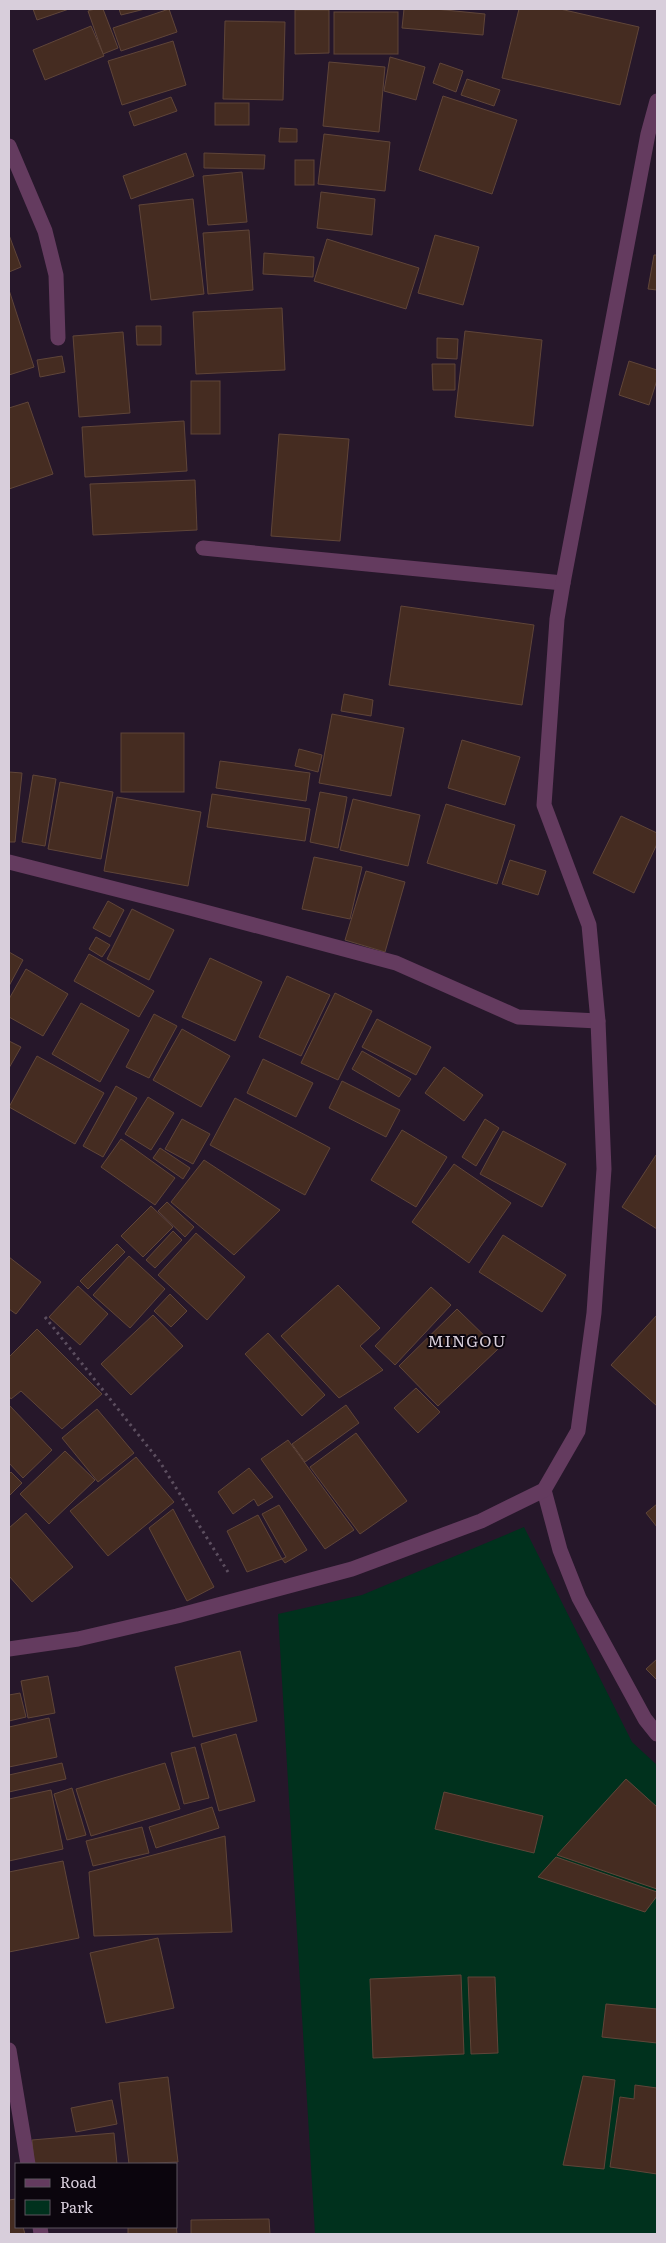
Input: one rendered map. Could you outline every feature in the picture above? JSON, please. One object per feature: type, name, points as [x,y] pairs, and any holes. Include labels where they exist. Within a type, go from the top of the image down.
[{"type":"street","points":[[9,1649],[78,1639],[352,1569],[481,1521],[544,1490],[578,1431],[594,1313],[604,1169],[598,1021],[589,925],[544,805],[557,619],[648,134],[657,101]]},
{"type":"street","points":[[9,146],[47,240],[56,275],[58,338]]},
{"type":"street","points":[[202,548],[563,584]]},
{"type":"street","points":[[9,862],[396,963],[518,1017],[598,1021]]},
{"type":"street","points":[[544,1490],[560,1550],[579,1598],[645,1719],[657,1734]]},
{"type":"street","points":[[9,2050],[28,2163]]},
{"type":"path","points":[[45,1317],[160,1462],[232,1578],[240,1599]]},
{"type":"green space","points":[[524,1527],[632,1742],[657,1765],[657,2234],[315,2234],[278,1614],[362,1595]]},
{"type":"building","points":[[33,9],[69,9],[37,20]]},
{"type":"building","points":[[103,9],[118,48],[103,54],[88,11]]},
{"type":"building","points":[[119,9],[145,9],[121,15]]},
{"type":"building","points":[[169,9],[177,32],[121,51],[113,28]]},
{"type":"building","points":[[404,9],[435,9],[485,14],[483,35],[402,28]]},
{"type":"building","points":[[519,9],[560,9],[639,27],[620,105],[502,78]]},
{"type":"building","points":[[295,10],[329,10],[329,53],[295,54]]},
{"type":"building","points":[[334,12],[398,12],[398,54],[334,54]]},
{"type":"building","points":[[225,21],[285,22],[283,100],[223,99]]},
{"type":"building","points":[[91,26],[104,56],[45,80],[33,50]]},
{"type":"building","points":[[173,41],[186,85],[122,105],[108,61]]},
{"type":"building","points":[[390,57],[425,67],[416,100],[384,91]]},
{"type":"building","points":[[329,62],[385,67],[379,132],[323,126]]},
{"type":"building","points":[[440,63],[463,71],[456,92],[433,83]]},
{"type":"building","points":[[467,79],[500,90],[494,106],[461,95]]},
{"type":"building","points":[[443,96],[517,120],[492,194],[419,170]]},
{"type":"building","points":[[171,97],[177,111],[134,126],[129,112]]},
{"type":"building","points":[[215,103],[249,103],[249,125],[215,125]]},
{"type":"building","points":[[280,128],[297,129],[297,142],[279,142]]},
{"type":"building","points":[[324,134],[390,142],[385,191],[318,184]]},
{"type":"building","points":[[186,153],[194,176],[131,199],[123,176]]},
{"type":"building","points":[[204,153],[265,155],[264,169],[204,168]]},
{"type":"building","points":[[295,160],[314,160],[314,185],[295,185]]},
{"type":"building","points":[[242,172],[247,222],[208,225],[203,176]]},
{"type":"building","points":[[321,192],[375,199],[372,235],[317,228]]},
{"type":"building","points":[[193,199],[204,294],[151,300],[139,205]]},
{"type":"building","points":[[249,230],[253,290],[208,294],[203,233]]},
{"type":"building","points":[[9,235],[21,267],[9,272]]},
{"type":"building","points":[[435,235],[479,247],[463,305],[418,293]]},
{"type":"building","points":[[327,239],[419,268],[406,309],[314,281]]},
{"type":"building","points":[[264,253],[314,257],[313,277],[263,274]]},
{"type":"building","points":[[654,255],[657,255],[657,290],[648,289]]},
{"type":"building","points":[[9,290],[34,367],[9,375]]},
{"type":"building","points":[[282,308],[285,370],[196,374],[193,312]]},
{"type":"building","points":[[136,326],[161,326],[161,345],[137,345]]},
{"type":"building","points":[[465,331],[542,340],[533,426],[455,417]]},
{"type":"building","points":[[123,332],[130,413],[79,417],[73,336]]},
{"type":"building","points":[[437,338],[458,339],[457,359],[437,358]]},
{"type":"building","points":[[62,356],[65,372],[40,377],[37,360]]},
{"type":"building","points":[[629,361],[657,370],[657,380],[649,405],[619,395]]},
{"type":"building","points":[[432,364],[455,364],[455,390],[433,390]]},
{"type":"building","points":[[191,381],[220,381],[220,434],[191,434]]},
{"type":"building","points":[[28,402],[53,474],[9,489],[9,408]]},
{"type":"building","points":[[184,421],[187,471],[85,477],[82,427]]},
{"type":"building","points":[[279,434],[349,439],[340,541],[271,536]]},
{"type":"building","points":[[195,480],[197,530],[93,535],[90,484]]},
{"type":"building","points":[[401,606],[534,625],[522,705],[389,685]]},
{"type":"building","points":[[344,694],[373,700],[371,716],[341,711]]},
{"type":"building","points":[[332,714],[404,728],[391,796],[319,783]]},
{"type":"building","points":[[121,733],[184,733],[184,792],[121,792]]},
{"type":"building","points":[[462,740],[520,757],[505,805],[448,788]]},
{"type":"building","points":[[299,749],[322,755],[318,772],[295,766]]},
{"type":"building","points":[[220,761],[310,773],[306,801],[216,788]]},
{"type":"building","points":[[9,772],[22,773],[15,842],[9,842]]},
{"type":"building","points":[[33,775],[56,779],[45,846],[22,842]]},
{"type":"building","points":[[60,782],[113,792],[101,859],[48,849]]},
{"type":"building","points":[[320,792],[347,797],[338,848],[310,842]]},
{"type":"building","points":[[212,794],[310,809],[305,841],[207,827]]},
{"type":"building","points":[[117,797],[201,812],[188,886],[104,871]]},
{"type":"building","points":[[353,799],[420,815],[408,866],[340,850]]},
{"type":"building","points":[[446,804],[515,825],[497,884],[427,863]]},
{"type":"building","points":[[621,816],[657,833],[657,844],[634,893],[593,873]]},
{"type":"building","points":[[314,857],[362,867],[350,919],[302,909]]},
{"type":"building","points":[[510,860],[546,871],[538,895],[502,884]]},
{"type":"building","points":[[366,871],[405,882],[385,952],[345,940]]},
{"type":"building","points":[[108,901],[124,910],[110,937],[93,928]]},
{"type":"building","points":[[132,909],[174,930],[149,980],[107,959]]},
{"type":"building","points":[[96,937],[110,945],[102,957],[89,949]]},
{"type":"building","points":[[9,952],[23,960],[9,986]]},
{"type":"building","points":[[89,954],[154,991],[139,1017],[74,981]]},
{"type":"building","points":[[210,958],[262,982],[235,1041],[182,1017]]},
{"type":"building","points":[[26,969],[68,994],[43,1036],[9,1017],[9,999]]},
{"type":"building","points":[[287,976],[330,995],[301,1056],[259,1037]]},
{"type":"building","points":[[335,993],[372,1011],[338,1080],[301,1063]]},
{"type":"building","points":[[81,1003],[129,1030],[100,1082],[52,1054]]},
{"type":"building","points":[[154,1014],[177,1026],[149,1078],[126,1067]]},
{"type":"building","points":[[377,1019],[431,1047],[416,1075],[362,1047]]},
{"type":"building","points":[[182,1029],[230,1056],[201,1107],[153,1080]]},
{"type":"building","points":[[9,1041],[21,1047],[9,1068]]},
{"type":"building","points":[[362,1051],[411,1079],[399,1097],[352,1069]]},
{"type":"building","points":[[37,1056],[104,1093],[75,1144],[9,1107]]},
{"type":"building","points":[[263,1059],[313,1083],[296,1117],[247,1093]]},
{"type":"building","points":[[444,1067],[483,1095],[464,1121],[425,1093]]},
{"type":"building","points":[[342,1081],[400,1110],[386,1137],[329,1108]]},
{"type":"building","points":[[116,1086],[137,1098],[103,1157],[83,1146]]},
{"type":"building","points":[[148,1097],[174,1113],[151,1150],[125,1134]]},
{"type":"building","points":[[235,1098],[330,1148],[305,1195],[210,1145]]},
{"type":"building","points":[[182,1119],[210,1134],[193,1164],[165,1149]]},
{"type":"building","points":[[485,1119],[499,1128],[476,1166],[462,1157]]},
{"type":"building","points":[[402,1130],[447,1157],[416,1207],[371,1180]]},
{"type":"building","points":[[503,1131],[566,1164],[542,1207],[480,1174]]},
{"type":"building","points":[[121,1139],[175,1178],[155,1205],[101,1167]]},
{"type":"building","points":[[160,1148],[190,1168],[183,1179],[153,1158]]},
{"type":"building","points":[[657,1156],[657,1229],[622,1207]]},
{"type":"building","points":[[204,1160],[280,1210],[234,1255],[171,1202]]},
{"type":"building","points":[[454,1164],[511,1203],[469,1263],[412,1222]]},
{"type":"building","points":[[167,1202],[194,1227],[185,1237],[158,1211]]},
{"type":"building","points":[[151,1206],[173,1227],[143,1257],[121,1236]]},
{"type":"building","points":[[173,1231],[182,1240],[155,1268],[146,1260]]},
{"type":"building","points":[[196,1233],[245,1277],[207,1320],[158,1275]]},
{"type":"building","points":[[503,1235],[566,1275],[542,1312],[479,1272]]},
{"type":"building","points":[[117,1244],[125,1252],[88,1289],[80,1281]]},
{"type":"building","points":[[129,1256],[165,1289],[130,1328],[93,1295]]},
{"type":"building","points":[[9,1257],[41,1282],[16,1314],[9,1309]]},
{"type":"building","points":[[338,1285],[380,1328],[360,1346],[383,1370],[339,1398],[281,1336]]},
{"type":"building","points":[[78,1286],[108,1314],[80,1345],[49,1317]]},
{"type":"building","points":[[431,1287],[451,1305],[395,1365],[375,1346]]},
{"type":"building","points":[[170,1294],[187,1311],[171,1327],[154,1311]]},
{"type":"building","points":[[457,1309],[498,1349],[438,1406],[399,1366]]},
{"type":"building","points":[[153,1315],[183,1346],[131,1395],[101,1364]]},
{"type":"building","points":[[657,1315],[657,1406],[611,1365]]},
{"type":"building","points":[[37,1329],[102,1394],[62,1429],[21,1391],[11,1399],[9,1396],[9,1357]]},
{"type":"building","points":[[268,1333],[325,1395],[302,1416],[245,1354]]},
{"type":"building","points":[[416,1388],[440,1412],[418,1433],[394,1408]]},
{"type":"building","points":[[9,1405],[52,1450],[23,1478],[9,1463]]},
{"type":"building","points":[[346,1405],[359,1423],[305,1462],[292,1444]]},
{"type":"building","points":[[97,1409],[134,1453],[98,1482],[62,1438]]},
{"type":"building","points":[[356,1433],[407,1501],[360,1534],[310,1467]]},
{"type":"building","points":[[288,1440],[354,1530],[325,1549],[261,1459]]},
{"type":"building","points":[[65,1451],[95,1480],[49,1524],[20,1494]]},
{"type":"building","points":[[136,1457],[174,1502],[108,1556],[70,1511]]},
{"type":"building","points":[[249,1468],[273,1497],[258,1506],[254,1499],[233,1514],[218,1492]]},
{"type":"building","points":[[11,1472],[22,1483],[9,1496],[9,1474]]},
{"type":"building","points":[[657,1504],[657,1527],[646,1513]]},
{"type":"building","points":[[279,1505],[307,1550],[285,1563],[282,1559],[286,1557],[262,1514]]},
{"type":"building","points":[[173,1509],[214,1587],[187,1601],[149,1528]]},
{"type":"building","points":[[26,1513],[73,1567],[32,1602],[9,1576],[9,1528]]},
{"type":"building","points":[[258,1515],[282,1559],[247,1572],[227,1531]]},
{"type":"building","points":[[240,1651],[257,1721],[193,1737],[175,1667]]},
{"type":"building","points":[[657,1659],[657,1680],[646,1669]]},
{"type":"building","points":[[48,1676],[55,1713],[28,1718],[21,1681]]},
{"type":"building","points":[[20,1693],[26,1717],[9,1721],[9,1695]]},
{"type":"building","points":[[49,1718],[57,1757],[9,1767],[9,1727]]},
{"type":"building","points":[[236,1734],[255,1801],[219,1811],[201,1744]]},
{"type":"building","points":[[195,1747],[209,1798],[184,1804],[171,1753]]},
{"type":"building","points":[[62,1763],[66,1779],[9,1792],[9,1775]]},
{"type":"building","points":[[165,1763],[180,1809],[91,1836],[76,1789]]},
{"type":"building","points":[[626,1779],[657,1807],[657,1889],[557,1855]]},
{"type":"building","points":[[72,1788],[86,1835],[67,1840],[54,1794]]},
{"type":"building","points":[[51,1790],[63,1849],[9,1861],[9,1799]]},
{"type":"building","points":[[444,1792],[543,1816],[534,1853],[435,1829]]},
{"type":"building","points":[[212,1807],[219,1828],[156,1848],[149,1827]]},
{"type":"building","points":[[142,1827],[149,1853],[93,1866],[86,1841]]},
{"type":"building","points":[[225,1836],[232,1932],[94,1936],[89,1872]]},
{"type":"building","points":[[556,1857],[657,1892],[657,1896],[645,1912],[538,1877]]},
{"type":"building","points":[[63,1861],[79,1938],[9,1952],[9,1872]]},
{"type":"building","points":[[158,1938],[174,2008],[106,2023],[90,1953]]},
{"type":"building","points":[[461,1975],[464,2054],[373,2058],[370,1979]]},
{"type":"building","points":[[468,1977],[495,1977],[498,2053],[471,2054]]},
{"type":"building","points":[[606,2004],[657,2009],[657,2043],[602,2037]]},
{"type":"building","points":[[583,2076],[615,2080],[604,2169],[563,2165]]},
{"type":"building","points":[[168,2077],[178,2162],[129,2163],[119,2083]]},
{"type":"building","points":[[635,2085],[657,2088],[657,2174],[610,2167],[620,2097],[634,2099]]},
{"type":"building","points":[[112,2100],[117,2124],[76,2132],[71,2108]]},
{"type":"building","points":[[114,2133],[117,2163],[34,2163],[32,2140]]},
{"type":"building","points":[[15,2199],[15,2228],[23,2228],[25,2234],[9,2234],[9,2200]]},
{"type":"building","points":[[269,2219],[270,2234],[191,2234],[191,2220]]},
{"type":"building","points":[[128,2228],[176,2228],[177,2234],[128,2234]]},
{"type":"district","name":"MINGOU","points":[[467,1340]]}]
